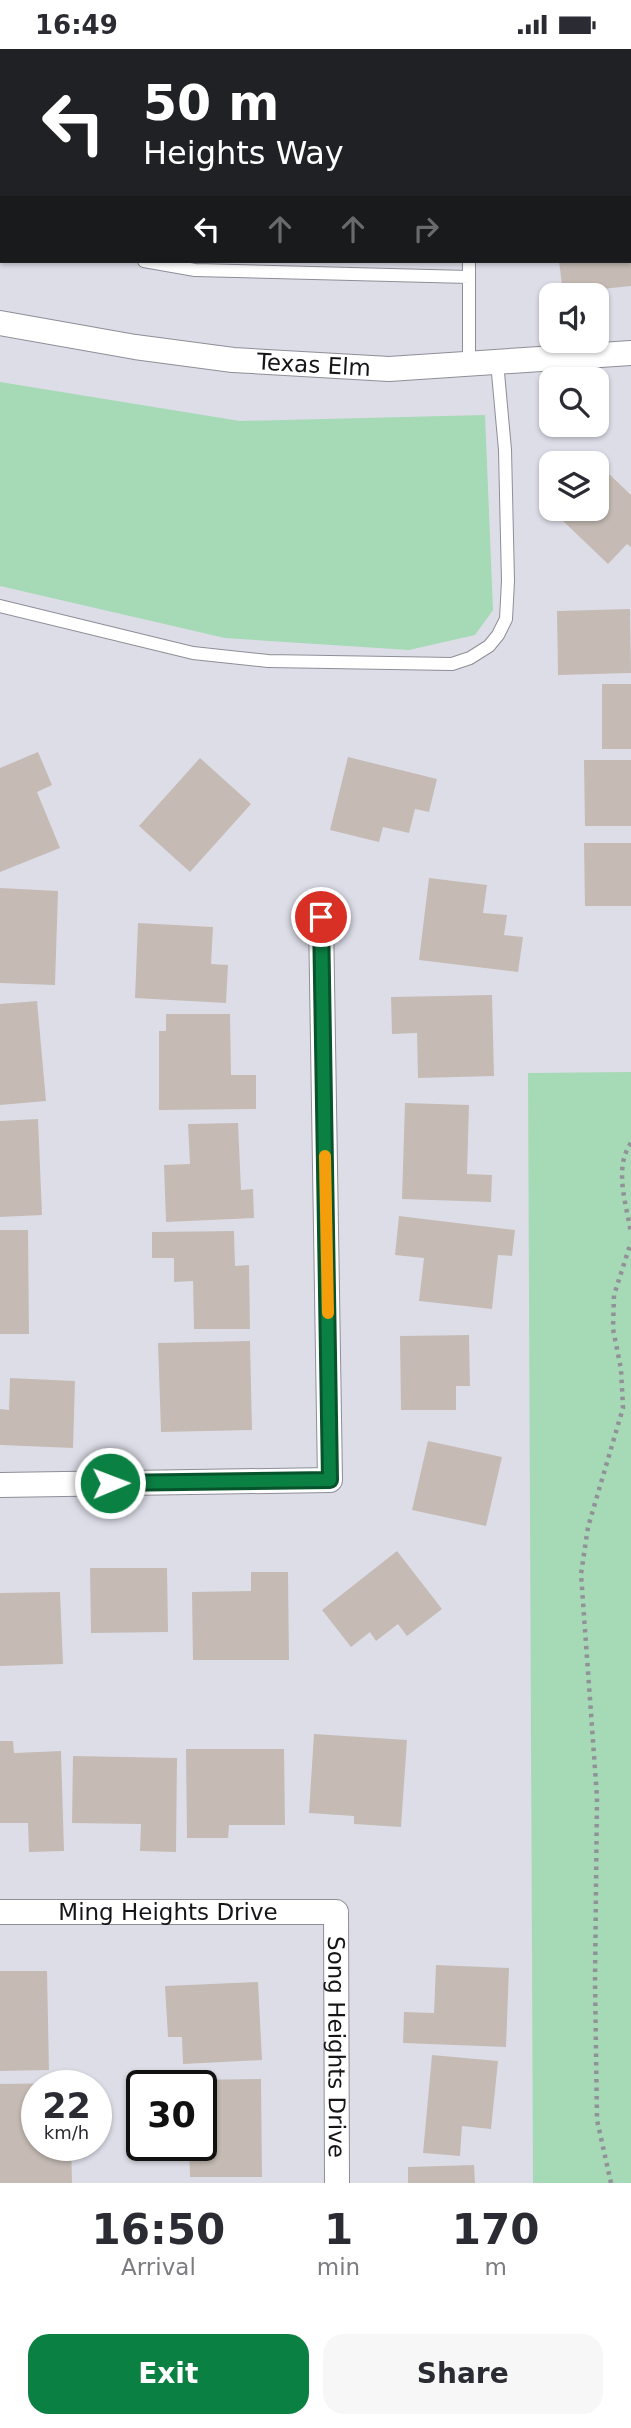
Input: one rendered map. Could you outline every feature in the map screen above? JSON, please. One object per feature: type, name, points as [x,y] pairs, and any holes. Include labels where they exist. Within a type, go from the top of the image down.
[{"type":"street","name":"Texas Elm","points":[[0,323],[135,347],[233,360],[389,369],[631,353]]},
{"type":"street","points":[[0,1485],[330,1480],[321,917]]},
{"type":"street","name":"Ming Heights Drive","points":[[0,1912],[336,1912]]},
{"type":"street","name":"Song Heights Drive","points":[[336,1912],[337,2183]]},
{"type":"lane","points":[[155,263],[195,270],[469,277]]},
{"type":"lane","points":[[469,263],[469,364]]},
{"type":"lane","points":[[0,606],[193,653],[268,661],[452,664],[470,658],[489,646],[506,619],[508,581],[505,450],[497,362]]},
{"type":"path","points":[[631,1143],[625,1152],[622,1184],[631,1234]]},
{"type":"path","points":[[611,2183],[597,2120],[597,1797],[581,1574],[589,1527],[623,1408],[621,1369],[612,1329],[614,1295],[631,1242]]},
{"type":"green space","points":[[0,382],[240,421],[485,415],[493,610],[475,635],[409,650],[225,638],[0,586]]},
{"type":"green space","points":[[631,1072],[631,2183],[533,2183],[528,1073]]},
{"type":"building","points":[[559,263],[631,263],[631,286],[609,288],[609,283],[562,283]]},
{"type":"building","points":[[609,474],[631,495],[631,547],[627,544],[608,564],[563,521],[609,521]]},
{"type":"building","points":[[630,609],[631,673],[558,675],[557,611]]},
{"type":"building","points":[[602,684],[631,684],[631,749],[602,749]]},
{"type":"building","points":[[38,752],[52,785],[37,792],[60,848],[0,872],[0,768]]},
{"type":"building","points":[[348,757],[437,779],[429,812],[415,809],[409,833],[383,827],[379,842],[330,830]]},
{"type":"building","points":[[200,758],[251,804],[190,872],[139,826]]},
{"type":"building","points":[[584,760],[631,760],[631,826],[585,826]]},
{"type":"building","points":[[584,843],[631,843],[631,906],[585,906]]},
{"type":"building","points":[[429,878],[487,885],[483,913],[507,915],[504,935],[523,937],[518,972],[419,960]]},
{"type":"building","points":[[0,888],[58,891],[55,985],[0,983]]},
{"type":"building","points":[[138,923],[213,927],[211,964],[228,965],[226,1003],[135,998]]},
{"type":"building","points":[[492,995],[494,1076],[418,1078],[417,1033],[392,1034],[391,997]]},
{"type":"building","points":[[37,1001],[46,1101],[0,1105],[0,1004]]},
{"type":"building","points":[[166,1014],[230,1014],[231,1075],[256,1075],[256,1109],[159,1110],[159,1031],[166,1031]]},
{"type":"building","points":[[405,1103],[469,1105],[467,1174],[492,1175],[491,1202],[402,1199]]},
{"type":"building","points":[[38,1119],[42,1215],[0,1217],[0,1121]]},
{"type":"building","points":[[238,1123],[241,1190],[253,1189],[254,1218],[166,1222],[164,1165],[190,1164],[188,1124]]},
{"type":"building","points":[[399,1216],[515,1230],[512,1256],[498,1255],[492,1309],[419,1301],[424,1258],[395,1255]]},
{"type":"building","points":[[0,1230],[28,1230],[29,1334],[0,1334]]},
{"type":"building","points":[[234,1231],[235,1266],[249,1265],[250,1329],[194,1329],[193,1281],[174,1282],[174,1258],[152,1258],[152,1232]]},
{"type":"building","points":[[469,1335],[470,1386],[456,1386],[456,1410],[401,1410],[400,1336]]},
{"type":"building","points":[[250,1341],[252,1430],[161,1432],[158,1343]]},
{"type":"building","points":[[10,1378],[75,1381],[73,1448],[0,1445],[0,1409],[9,1410]]},
{"type":"building","points":[[428,1441],[502,1457],[486,1526],[412,1510]]},
{"type":"building","points":[[397,1551],[442,1609],[407,1636],[398,1624],[376,1641],[370,1632],[351,1647],[322,1610]]},
{"type":"building","points":[[90,1568],[167,1568],[168,1632],[91,1633]]},
{"type":"building","points":[[251,1572],[288,1572],[289,1660],[193,1660],[192,1592],[251,1591]]},
{"type":"building","points":[[60,1592],[63,1664],[0,1666],[0,1593]]},
{"type":"building","points":[[314,1734],[407,1740],[401,1827],[354,1824],[354,1816],[309,1813]]},
{"type":"building","points":[[0,1741],[13,1741],[14,1753],[61,1751],[64,1851],[29,1852],[28,1823],[0,1823]]},
{"type":"building","points":[[186,1749],[284,1749],[285,1825],[229,1825],[228,1838],[187,1838]]},
{"type":"building","points":[[73,1756],[177,1758],[176,1852],[140,1851],[141,1824],[72,1823]]},
{"type":"building","points":[[436,1965],[509,1968],[506,2047],[403,2043],[404,2012],[434,2013]]},
{"type":"building","points":[[0,1971],[47,1971],[49,2070],[0,2071]]},
{"type":"building","points":[[258,1982],[262,2060],[183,2064],[182,2037],[168,2037],[165,1986]]},
{"type":"building","points":[[432,2055],[498,2061],[491,2129],[462,2126],[460,2156],[423,2153]]},
{"type":"building","points":[[261,2079],[262,2177],[190,2177],[190,2161],[217,2161],[217,2080]]},
{"type":"building","points":[[0,2084],[21,2084],[21,2161],[71,2161],[72,2183],[0,2183]]},
{"type":"building","points":[[474,2165],[475,2183],[408,2183],[408,2167]]},
{"type":"slow traffic","points":[[325,1156],[328,1313]]},
{"type":"route","points":[[110,1483],[330,1480],[321,917]]}]
